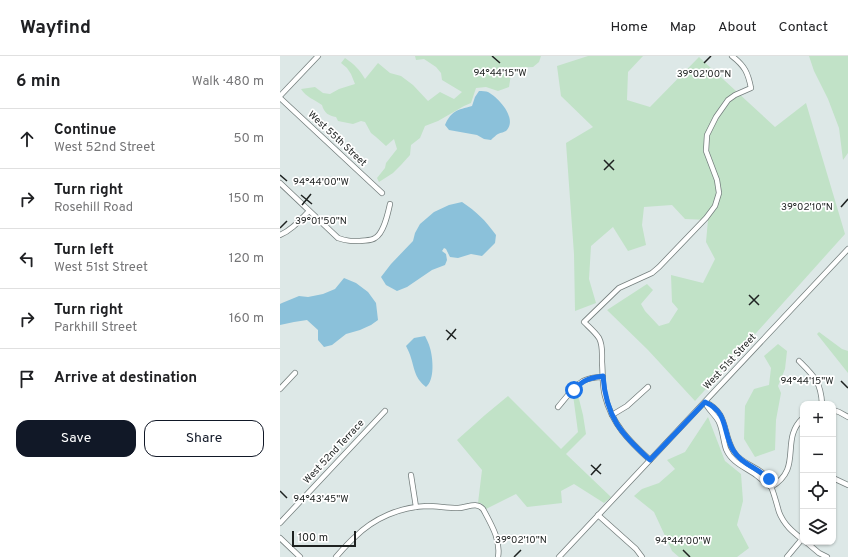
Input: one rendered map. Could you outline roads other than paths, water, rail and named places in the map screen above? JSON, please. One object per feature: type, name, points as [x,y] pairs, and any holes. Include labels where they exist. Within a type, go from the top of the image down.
[{"type":"street","name":"West 55th Street","points":[[318,56],[280,97],[382,193]]},
{"type":"street","points":[[650,460],[625,436],[612,415],[605,395],[600,339],[584,322],[619,288],[652,273],[659,267],[712,211],[718,201],[719,193],[717,180],[706,151],[707,135],[716,117],[728,100],[735,94],[751,88],[745,69],[732,56]]},
{"type":"street","points":[[280,184],[338,238],[347,241],[371,240],[379,235],[390,204]]},
{"type":"street","points":[[280,235],[295,225],[309,211]]},
{"type":"street","name":"West 51st Street","points":[[559,557],[848,248]]},
{"type":"street","points":[[799,362],[814,376],[818,383],[822,401]]},
{"type":"street","points":[[280,388],[295,373]]},
{"type":"street","points":[[558,407],[584,381],[603,376]]},
{"type":"street","points":[[612,415],[627,406],[648,387]]},
{"type":"street","points":[[705,402],[711,405],[720,415],[725,426],[728,447],[749,468],[765,475],[769,479],[783,520],[791,530],[800,538]]},
{"type":"street","name":"West 52nd Terrace","points":[[280,523],[385,411]]},
{"type":"street","points":[[836,411],[848,417]]},
{"type":"street","points":[[771,486],[780,481],[787,470],[790,462],[793,431],[800,422]]},
{"type":"street","points":[[411,475],[416,507]]},
{"type":"street","points":[[836,479],[848,485]]},
{"type":"street","points":[[336,557],[355,536],[369,525],[392,513],[416,507],[429,506],[460,508],[476,505],[483,509],[496,535],[499,551],[498,557]]},
{"type":"street","points":[[598,515],[636,549],[642,557]]},
{"type":"street","points":[[280,538],[300,557]]},
{"type":"street","points":[[787,557],[800,543]]},
{"type":"street","points":[[809,545],[827,557]]},
{"type":"water","points":[[479,91],[488,92],[497,99],[505,109],[510,120],[510,125],[507,130],[497,134],[491,140],[484,139],[477,135],[449,130],[445,125],[452,114],[472,106]]},
{"type":"water","points":[[462,202],[476,213],[492,230],[496,235],[495,243],[482,256],[471,254],[458,258],[450,257],[444,248],[442,251],[446,254],[447,260],[445,265],[432,270],[407,287],[397,291],[386,285],[381,277],[413,241],[420,224],[434,212],[449,205]]},
{"type":"water","points":[[344,278],[356,283],[368,292],[376,303],[378,320],[360,330],[346,334],[332,345],[324,347],[318,340],[318,330],[307,320],[280,325],[280,304],[299,296],[308,297],[323,294],[335,289]]},
{"type":"water","points":[[425,336],[429,344],[432,357],[431,379],[426,387],[417,377],[406,346],[414,338]]}]
